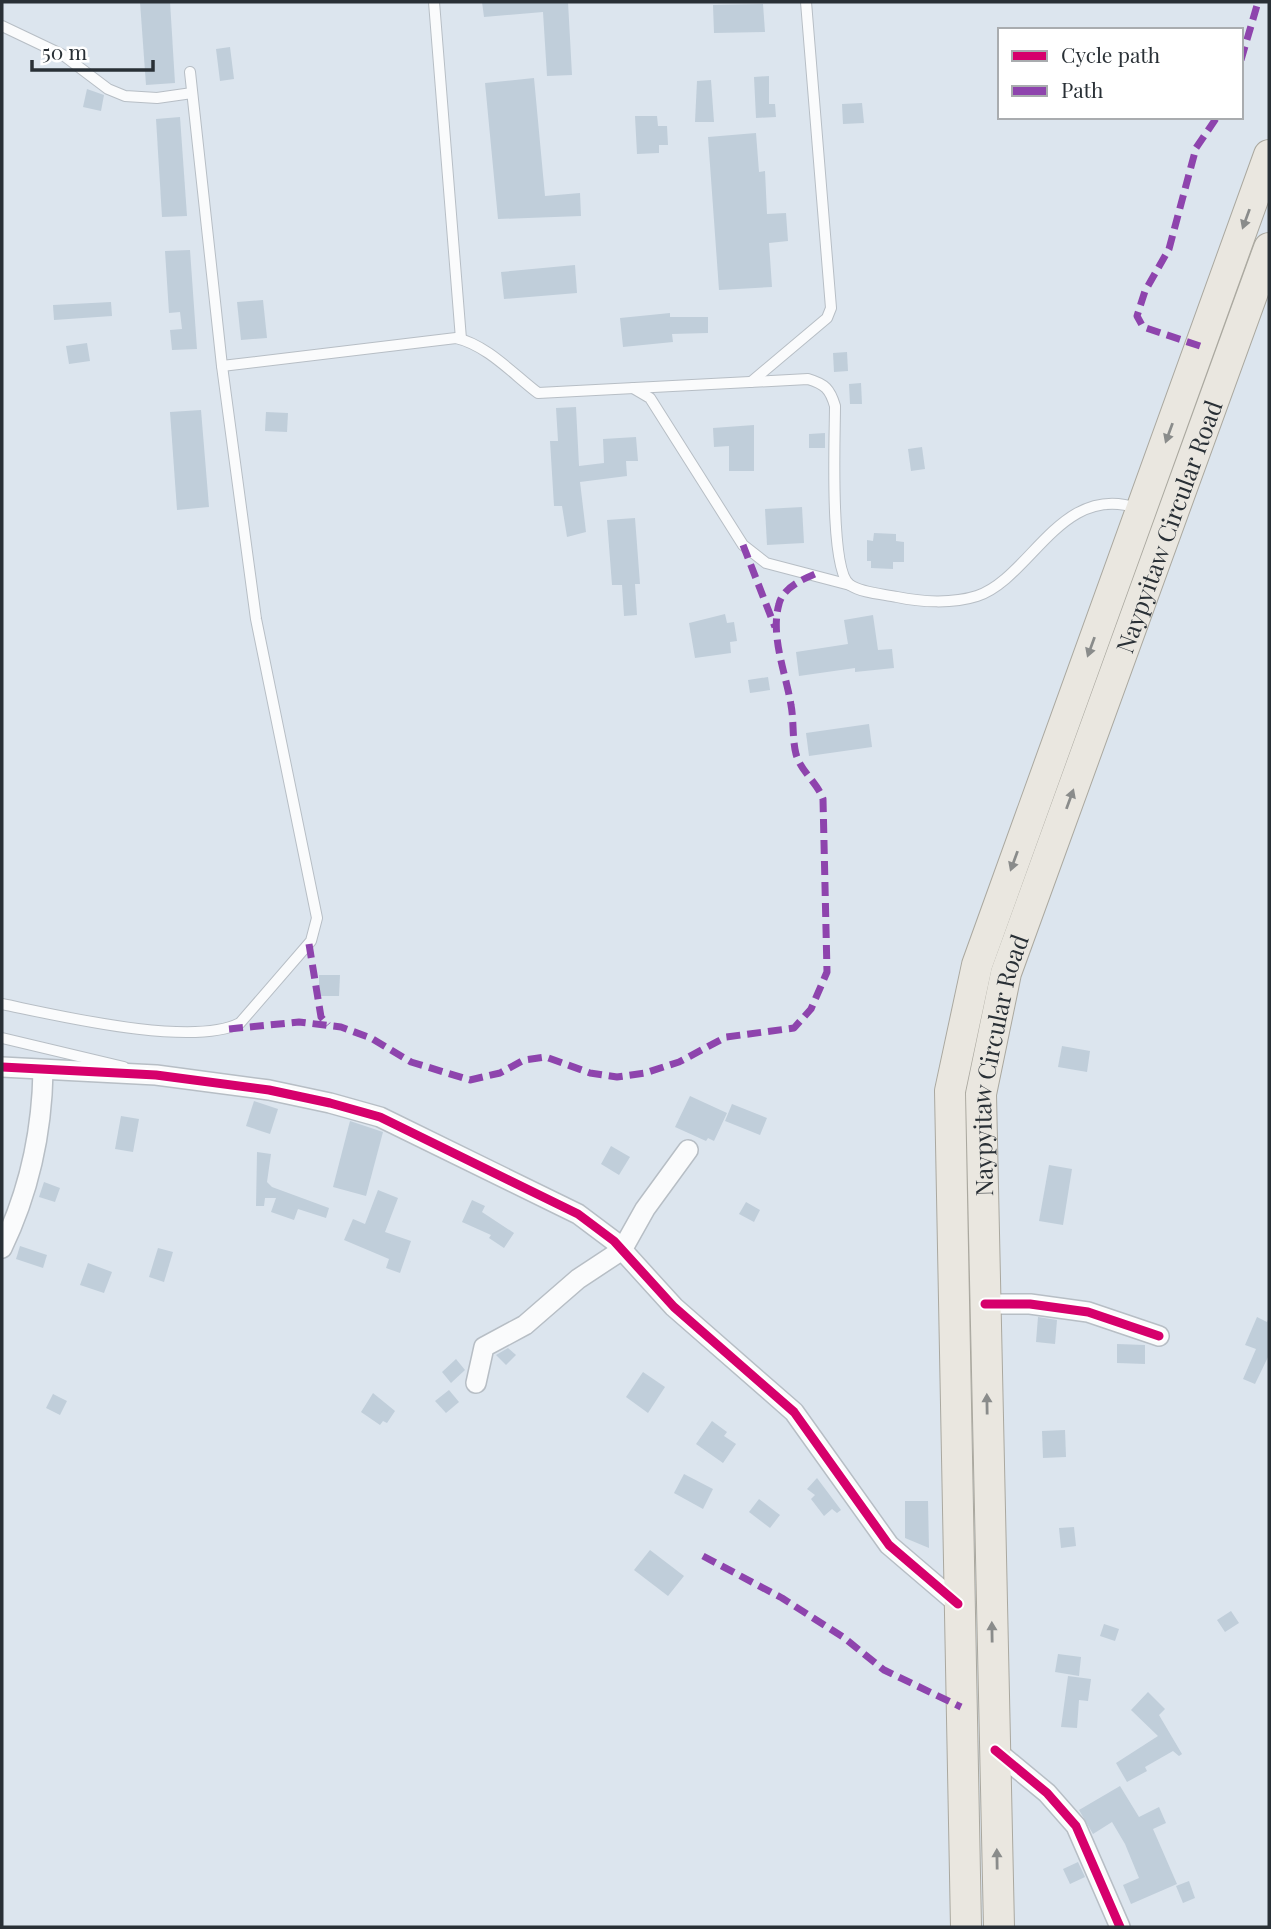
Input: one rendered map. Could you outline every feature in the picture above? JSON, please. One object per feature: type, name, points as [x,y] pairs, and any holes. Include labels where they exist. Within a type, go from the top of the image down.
[{"type":"main road","points":[[966,1927],[950,1091],[976,965],[1156,514],[1269,155]]},
{"type":"main road","name":"Naypyitaw Circular Road","points":[[999,1927],[981,1094],[1006,973],[1156,514],[1269,248]]},
{"type":"street","points":[[2,1067],[144,1074],[269,1090],[380,1117],[578,1214],[622,1250],[674,1307],[794,1412],[889,1545],[958,1604]]},
{"type":"street","points":[[2,1248],[17,1217],[33,1162],[43,1113],[43,1071]]},
{"type":"street","points":[[476,1383],[484,1347],[525,1325],[578,1279],[622,1250],[645,1209],[688,1150]]},
{"type":"street","points":[[985,1304],[1030,1304],[1088,1312],[1159,1336]]},
{"type":"street","points":[[995,1750],[1048,1793],[1076,1826],[1120,1927]]},
{"type":"lane","points":[[434,2],[461,339]]},
{"type":"lane","points":[[750,382],[827,318],[831,308],[806,2]]},
{"type":"lane","points":[[2,26],[63,55],[108,89],[125,96],[157,98],[192,93]]},
{"type":"lane","points":[[2,1004],[77,1020],[175,1031],[229,1029],[240,1023],[311,941],[317,918],[256,619],[222,366],[190,72]]},
{"type":"lane","points":[[222,366],[461,339],[489,355],[538,393],[808,379],[830,390],[835,406],[836,547],[842,575],[850,585]]},
{"type":"lane","points":[[633,388],[650,398],[743,545],[765,563],[850,585],[913,600],[958,600],[979,596],[1003,581],[1055,528],[1074,515],[1115,504],[1156,514]]},
{"type":"lane","points":[[2,1038],[106,1061],[144,1074]]},
{"type":"building","points":[[140,2],[170,2],[175,83],[146,85]]},
{"type":"building","points":[[482,2],[568,2],[572,75],[547,76],[543,12],[484,17]]},
{"type":"building","points":[[763,4],[765,32],[714,33],[713,5]]},
{"type":"building","points":[[230,47],[234,79],[220,81],[216,49]]},
{"type":"building","points":[[769,76],[769,104],[775,104],[776,117],[756,118],[754,77]]},
{"type":"building","points":[[534,78],[545,196],[580,193],[581,216],[498,219],[485,83]]},
{"type":"building","points":[[711,80],[714,122],[695,122],[697,81]]},
{"type":"building","points":[[87,89],[104,95],[101,111],[83,107]]},
{"type":"building","points":[[862,103],[864,123],[843,124],[842,104]]},
{"type":"building","points":[[635,116],[657,116],[658,126],[667,126],[668,145],[659,145],[659,153],[637,154]]},
{"type":"building","points":[[180,117],[187,216],[162,217],[156,119]]},
{"type":"building","points":[[756,133],[759,172],[765,171],[767,214],[786,213],[788,241],[769,243],[772,287],[719,290],[708,137]]},
{"type":"building","points":[[190,250],[197,349],[172,350],[170,330],[182,329],[180,312],[169,313],[165,251]]},
{"type":"building","points":[[575,265],[577,293],[504,299],[501,272]]},
{"type":"building","points":[[263,300],[267,338],[241,340],[237,302]]},
{"type":"building","points":[[111,302],[112,316],[54,320],[53,305]]},
{"type":"building","points":[[670,313],[670,317],[708,317],[708,333],[672,334],[673,342],[623,347],[620,318]]},
{"type":"building","points":[[87,343],[90,361],[69,364],[66,346]]},
{"type":"building","points":[[847,352],[848,371],[834,372],[833,353]]},
{"type":"building","points":[[861,383],[862,404],[850,404],[849,384]]},
{"type":"building","points":[[576,407],[579,466],[604,463],[603,439],[636,437],[638,461],[626,461],[627,476],[580,482],[586,532],[567,537],[562,506],[554,506],[550,441],[558,441],[556,408]]},
{"type":"building","points":[[201,410],[209,507],[177,510],[170,412]]},
{"type":"building","points":[[266,412],[288,413],[287,432],[265,431]]},
{"type":"building","points":[[754,425],[754,471],[729,471],[729,446],[714,447],[713,428]]},
{"type":"building","points":[[825,433],[825,448],[809,448],[809,434]]},
{"type":"building","points":[[922,447],[925,469],[911,471],[908,449]]},
{"type":"building","points":[[802,507],[804,543],[767,545],[765,509]]},
{"type":"building","points":[[635,518],[640,584],[635,584],[637,615],[624,616],[622,585],[612,585],[607,520]]},
{"type":"building","points":[[874,533],[896,534],[896,541],[904,542],[904,562],[893,562],[893,569],[871,568],[871,561],[867,561],[867,540],[873,541]]},
{"type":"building","points":[[725,614],[727,623],[734,622],[737,641],[730,642],[731,653],[695,658],[689,623]]},
{"type":"building","points":[[873,615],[878,650],[892,649],[894,668],[855,672],[855,668],[799,676],[796,652],[848,644],[844,620]]},
{"type":"building","points":[[768,677],[770,690],[750,693],[748,680]]},
{"type":"building","points":[[869,724],[872,747],[809,756],[806,733]]},
{"type":"building","points":[[319,975],[340,975],[339,996],[319,996]]},
{"type":"building","points":[[1062,1046],[1090,1051],[1087,1072],[1058,1067]]},
{"type":"building","points":[[690,1096],[727,1113],[714,1141],[708,1138],[706,1141],[675,1127]]},
{"type":"building","points":[[254,1101],[278,1109],[270,1134],[246,1126]]},
{"type":"building","points":[[732,1104],[767,1118],[760,1135],[725,1121]]},
{"type":"building","points":[[121,1116],[139,1119],[133,1152],[115,1149]]},
{"type":"building","points":[[350,1121],[383,1132],[366,1196],[333,1187]]},
{"type":"building","points":[[611,1146],[630,1157],[619,1175],[601,1164]]},
{"type":"building","points":[[257,1152],[271,1154],[267,1182],[272,1187],[329,1208],[326,1218],[298,1209],[294,1220],[271,1212],[276,1198],[265,1198],[264,1206],[256,1206]]},
{"type":"building","points":[[1049,1165],[1072,1169],[1063,1225],[1039,1221]]},
{"type":"building","points":[[44,1182],[60,1188],[55,1202],[39,1197]]},
{"type":"building","points":[[378,1190],[398,1198],[385,1232],[411,1241],[400,1273],[386,1268],[389,1259],[344,1240],[353,1219],[365,1224]]},
{"type":"building","points":[[472,1200],[485,1206],[482,1212],[514,1233],[504,1248],[489,1238],[491,1235],[462,1222]]},
{"type":"building","points":[[746,1202],[760,1210],[754,1222],[739,1214]]},
{"type":"building","points":[[20,1246],[47,1255],[43,1268],[16,1259]]},
{"type":"building","points":[[158,1248],[173,1252],[164,1282],[149,1277]]},
{"type":"building","points":[[88,1263],[112,1272],[104,1293],[80,1285]]},
{"type":"building","points":[[1038,1317],[1057,1320],[1055,1344],[1036,1342]]},
{"type":"building","points":[[1257,1317],[1267,1322],[1269,1317],[1269,1355],[1255,1384],[1243,1379],[1256,1349],[1245,1345]]},
{"type":"building","points":[[1117,1344],[1145,1345],[1145,1364],[1117,1363]]},
{"type":"building","points":[[508,1348],[516,1355],[506,1365],[496,1355]]},
{"type":"building","points":[[456,1359],[465,1370],[451,1383],[442,1372]]},
{"type":"building","points":[[643,1372],[665,1387],[648,1413],[626,1397]]},
{"type":"building","points":[[449,1390],[459,1402],[446,1413],[435,1401]]},
{"type":"building","points":[[373,1393],[395,1411],[387,1423],[383,1421],[380,1425],[361,1412]]},
{"type":"building","points":[[53,1394],[67,1401],[60,1415],[46,1408]]},
{"type":"building","points":[[712,1421],[727,1432],[724,1436],[736,1444],[723,1463],[696,1444]]},
{"type":"building","points":[[1065,1430],[1066,1457],[1043,1458],[1042,1431]]},
{"type":"building","points":[[684,1474],[713,1489],[703,1509],[674,1493]]},
{"type":"building","points":[[817,1478],[841,1510],[837,1513],[832,1509],[824,1516],[811,1499],[815,1495],[807,1489]]},
{"type":"building","points":[[759,1499],[780,1515],[770,1528],[749,1512]]},
{"type":"building","points":[[905,1501],[928,1501],[929,1548],[905,1538]]},
{"type":"building","points":[[1074,1527],[1076,1546],[1061,1548],[1059,1528]]},
{"type":"building","points":[[650,1550],[684,1576],[668,1596],[634,1570]]},
{"type":"building","points":[[1231,1611],[1239,1623],[1225,1632],[1217,1620]]},
{"type":"building","points":[[1104,1624],[1119,1629],[1115,1641],[1100,1636]]},
{"type":"building","points":[[1058,1654],[1081,1657],[1079,1676],[1055,1672]]},
{"type":"building","points":[[1068,1676],[1091,1679],[1088,1701],[1079,1700],[1077,1728],[1061,1727]]},
{"type":"building","points":[[1148,1692],[1165,1709],[1159,1715],[1182,1754],[1179,1756],[1173,1751],[1145,1767],[1147,1771],[1127,1782],[1116,1763],[1158,1736],[1131,1710]]},
{"type":"building","points":[[1120,1786],[1139,1817],[1159,1807],[1166,1823],[1153,1829],[1177,1884],[1131,1904],[1123,1885],[1139,1878],[1125,1844],[1112,1822],[1093,1834],[1079,1810]]},
{"type":"building","points":[[1078,1862],[1085,1877],[1070,1884],[1063,1869]]},
{"type":"building","points":[[1189,1881],[1195,1898],[1183,1903],[1176,1886]]},
{"type":"marked path","points":[[1243,53],[1258,2]]},
{"type":"marked path","points":[[1200,346],[1143,327],[1137,316],[1145,291],[1169,249],[1196,148],[1216,119]]},
{"type":"marked path","points":[[743,545],[775,627]]},
{"type":"marked path","points":[[229,1029],[299,1022],[341,1027],[371,1038],[411,1062],[470,1080],[500,1073],[524,1060],[546,1057],[590,1073],[617,1077],[645,1073],[679,1062],[726,1037],[794,1028],[811,1009],[827,972],[823,799],[796,754],[791,705],[776,629],[779,604],[784,593],[815,574]]},
{"type":"marked path","points":[[309,944],[321,1017],[328,1025]]},
{"type":"marked path","points":[[703,1556],[782,1598],[843,1637],[884,1670],[961,1707]]},
{"type":"cycle path","points":[[2,1067],[156,1075],[269,1090],[330,1103],[380,1117],[578,1214],[614,1241],[674,1307],[794,1412],[889,1545],[958,1604]]},
{"type":"cycle path","points":[[985,1304],[1030,1304],[1088,1312],[1159,1336]]},
{"type":"cycle path","points":[[995,1750],[1047,1793],[1076,1826],[1120,1927]]}]
